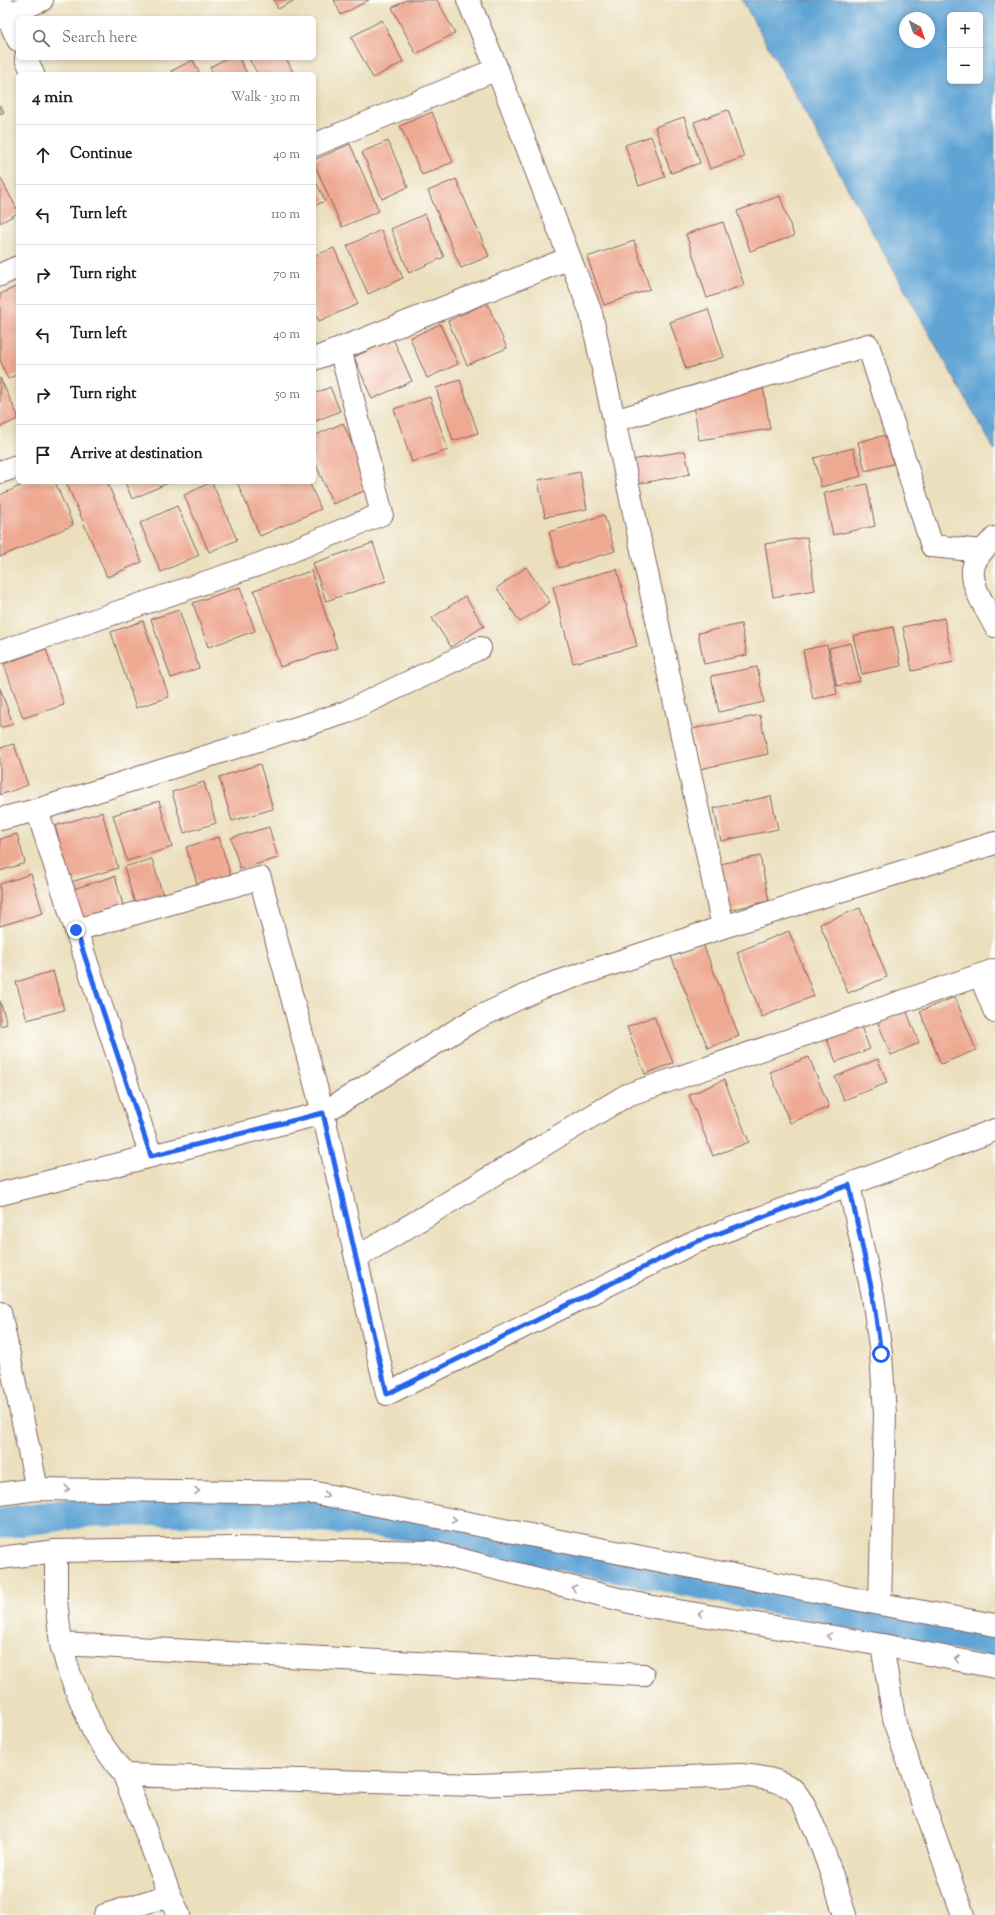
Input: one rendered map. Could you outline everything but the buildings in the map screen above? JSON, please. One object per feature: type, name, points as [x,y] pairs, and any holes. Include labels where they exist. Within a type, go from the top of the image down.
[{"type":"street","points":[[16,36],[3,11],[42,0]]},
{"type":"street","points":[[468,0],[497,69],[592,313],[723,927]]},
{"type":"street","points":[[27,60],[32,72]]},
{"type":"street","points":[[316,144],[497,69]]},
{"type":"street","points":[[316,358],[570,258]]},
{"type":"street","points":[[0,274],[16,268]]},
{"type":"street","points":[[614,421],[868,345],[932,546],[989,545]]},
{"type":"street","points":[[0,652],[260,564],[382,514],[340,348]]},
{"type":"street","points":[[0,472],[16,467]]},
{"type":"street","points":[[989,545],[974,566],[974,586],[995,626]]},
{"type":"street","points":[[0,819],[37,810],[344,713],[480,648]]},
{"type":"street","points":[[37,810],[151,1156]]},
{"type":"street","points":[[0,1194],[323,1113],[473,1020],[543,988],[723,927],[995,843]]},
{"type":"street","points":[[76,930],[260,878],[323,1113],[387,1394],[693,1243],[995,1130]]},
{"type":"street","points":[[356,1258],[627,1095],[987,972],[995,1012]]},
{"type":"street","points":[[849,1185],[873,1296],[881,1354],[885,1414],[880,1604]]},
{"type":"street","points":[[0,1312],[37,1489]]},
{"type":"street","points":[[0,1494],[37,1489],[316,1493],[880,1604],[995,1625]]},
{"type":"street","points":[[0,1558],[56,1552],[231,1548],[430,1552],[642,1605],[882,1645],[995,1667]]},
{"type":"street","points":[[56,1552],[56,1600],[61,1644],[69,1672],[94,1733],[124,1776],[179,1915]]},
{"type":"street","points":[[61,1644],[643,1675]]},
{"type":"street","points":[[882,1645],[895,1724],[963,1915]]},
{"type":"street","points":[[124,1776],[475,1784],[740,1774],[769,1778],[792,1789],[806,1811],[821,1844],[845,1915]]},
{"type":"street","points":[[105,1915],[170,1895]]},
{"type":"water","points":[[742,0],[995,0],[995,451]]},
{"type":"waterway","points":[[0,1523],[94,1511],[251,1510],[410,1525],[995,1643]]},
{"type":"route","points":[[76,930],[151,1156],[323,1113],[387,1394],[693,1243],[849,1185],[873,1296],[881,1354]]}]
